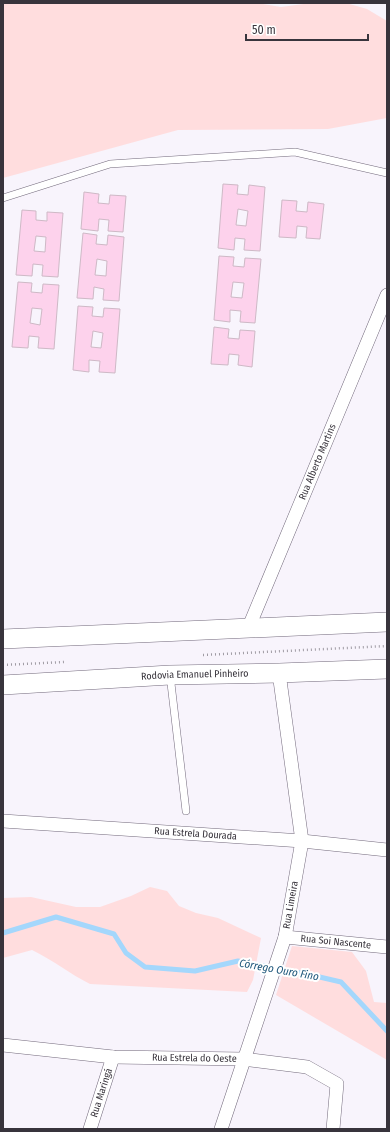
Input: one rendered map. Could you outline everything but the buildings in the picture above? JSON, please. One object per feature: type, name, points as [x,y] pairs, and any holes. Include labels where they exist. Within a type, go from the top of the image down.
[{"type":"main road","points":[[3,639],[387,622]]},
{"type":"main road","name":"Rodovia Emanuel Pinheiro","points":[[3,684],[170,675],[279,673],[387,668]]},
{"type":"street","name":"Rua Alberto Martins","points":[[248,629],[387,295]]},
{"type":"street","name":"Rua Limeira","points":[[221,1129],[243,1059],[285,937],[302,841],[279,673]]},
{"type":"street","name":"Rua Estrela Dourada","points":[[3,821],[302,841],[387,850]]},
{"type":"street","name":"Rua Soi Nascente","points":[[285,937],[387,947]]},
{"type":"street","name":"Rua Estrela do Oeste","points":[[3,1046],[113,1057],[243,1059],[307,1067],[337,1084],[333,1129]]},
{"type":"street","name":"Rua Maringá","points":[[90,1129],[113,1057]]},
{"type":"lane","points":[[3,198],[110,164],[294,152],[387,173]]},
{"type":"lane","points":[[170,675],[186,811]]},
{"type":"shaded area","points":[[3,3],[257,3],[281,7],[311,3],[346,3],[367,9],[387,21],[387,118],[328,129],[178,130],[3,178]]},
{"type":"shaded area","points":[[150,887],[167,891],[179,906],[196,913],[218,918],[261,938],[253,980],[247,992],[90,984],[32,950],[3,958],[3,898],[31,897],[76,907],[100,907],[131,896]]},
{"type":"shaded area","points":[[292,946],[352,952],[366,971],[374,1002],[387,1003],[387,1060],[276,995]]},
{"type":"waterway","name":"Córrego Ouro Fino","points":[[3,933],[56,917],[114,934],[126,953],[145,967],[195,971],[238,961],[341,982],[387,1031]]}]
